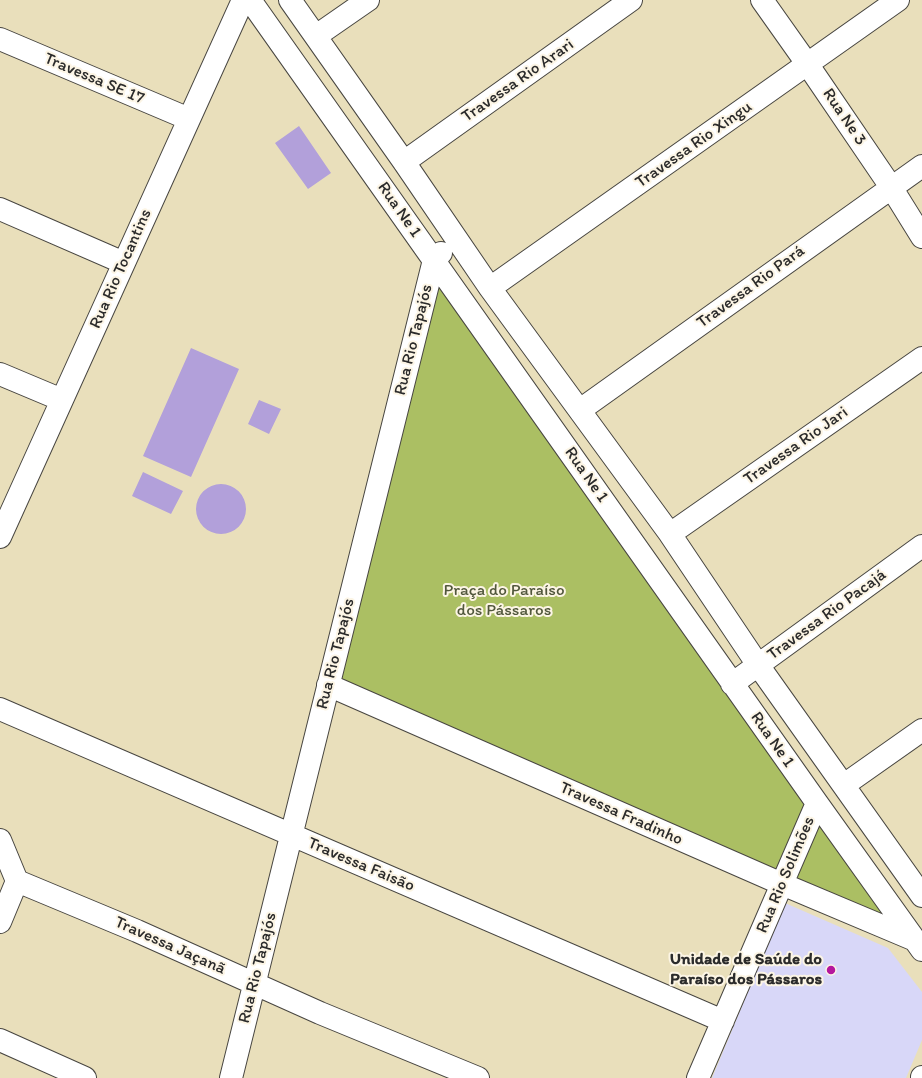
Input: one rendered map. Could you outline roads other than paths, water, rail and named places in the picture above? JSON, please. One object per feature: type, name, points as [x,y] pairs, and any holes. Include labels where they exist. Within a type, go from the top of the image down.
[{"type":"street","name":"Rua Rio Tocantins","points":[[0,537],[243,0]]},
{"type":"street","name":"Rua Ne 1","points":[[250,0],[732,684],[919,945]]},
{"type":"street","name":"Rua Ne 1","points":[[290,0],[404,162],[490,288],[670,534],[758,665],[922,896]]},
{"type":"street","points":[[316,36],[368,0]]},
{"type":"street","name":"Travessa Rio Arari","points":[[404,162],[631,0]]},
{"type":"street","name":"Rua Ne 3","points":[[762,0],[808,64],[891,187],[922,237]]},
{"type":"street","name":"Travessa Rio Xingu","points":[[490,288],[898,0]]},
{"type":"street","name":"Travessa SE 17","points":[[0,39],[189,119]]},
{"type":"street","name":"Travessa Rio Pará","points":[[580,410],[922,166]]},
{"type":"street","points":[[0,209],[124,263]]},
{"type":"street","name":"Rua Rio Tapajós","points":[[231,1078],[434,260],[456,238]]},
{"type":"street","name":"Travessa Rio Jari","points":[[670,534],[922,358]]},
{"type":"street","points":[[0,374],[62,400]]},
{"type":"street","name":"Travessa Rio Pacajá","points":[[732,684],[922,546]]},
{"type":"street","name":"Travessa Fradinho","points":[[328,685],[919,945]]},
{"type":"street","name":"Travessa Faisão","points":[[0,709],[723,1021]]},
{"type":"street","points":[[844,785],[922,730]]},
{"type":"street","name":"Rua Rio Solimões","points":[[698,1078],[817,803]]},
{"type":"street","points":[[0,840],[17,881],[0,922]]},
{"type":"street","name":"Travessa Jaçanã","points":[[17,881],[137,931],[320,1013],[478,1078]]},
{"type":"street","points":[[0,1040],[85,1078]]},
{"type":"place","name":"Unidade de Saúde do Paraíso dos Pássaros","points":[[831,970]]},
{"type":"park label","name":"Praça do Paraíso dos Pássaros","points":[[504,601]]}]
